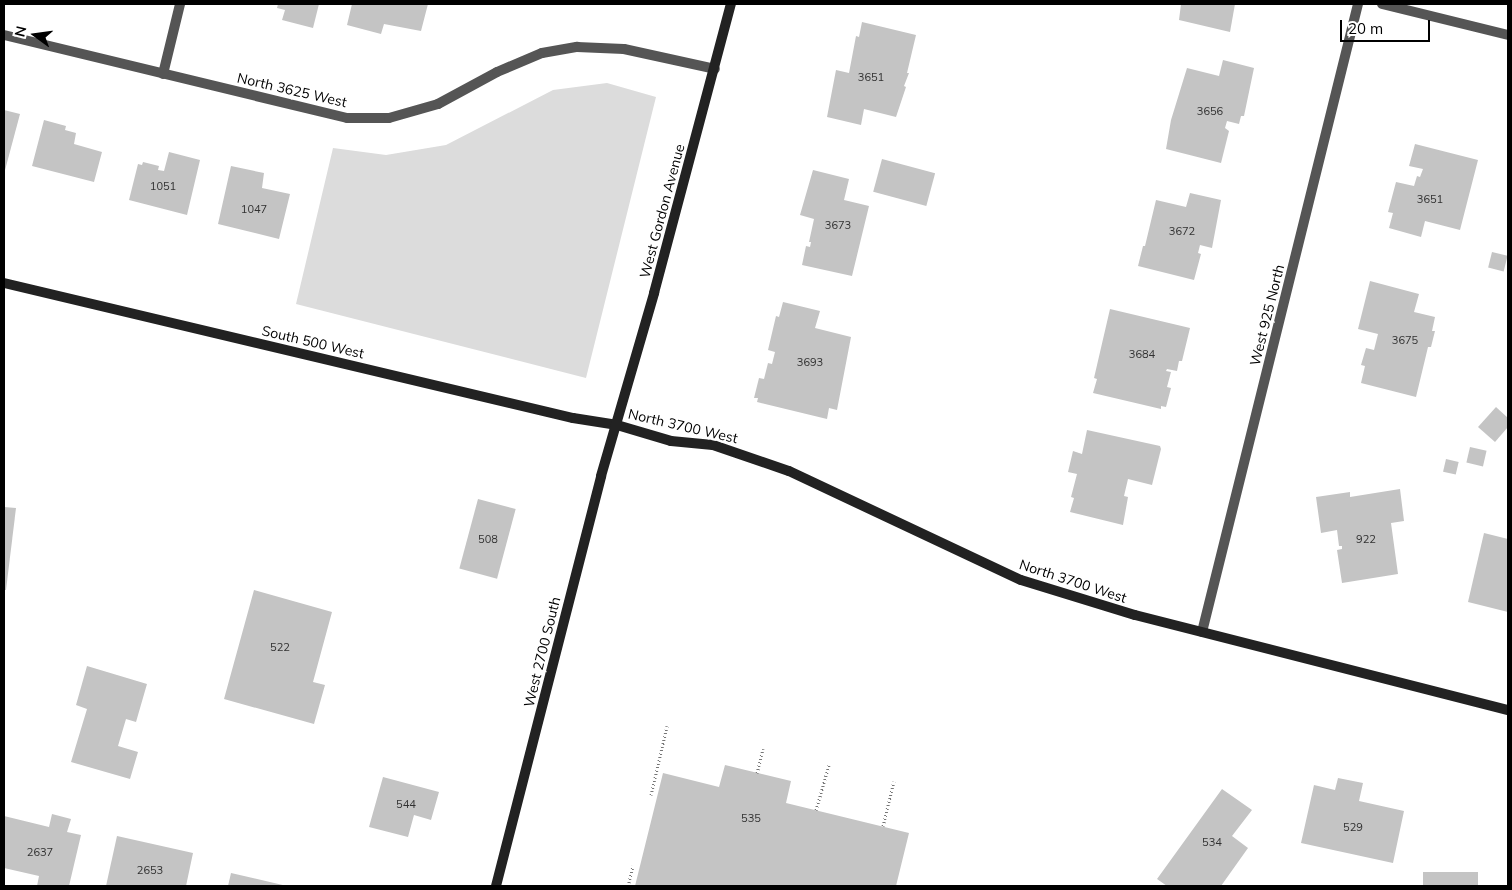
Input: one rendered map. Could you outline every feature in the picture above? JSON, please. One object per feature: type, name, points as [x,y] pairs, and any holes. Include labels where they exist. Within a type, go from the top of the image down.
[{"type":"street","points":[[163,74],[180,4]]},
{"type":"street","name":"West Gordon Avenue","points":[[617,425],[715,69],[731,4]]},
{"type":"street","name":"West 925 North","points":[[1202,632],[1358,4]]},
{"type":"street","points":[[1382,4],[1508,36]]},
{"type":"street","name":"North 3625 West","points":[[4,35],[347,118],[389,118],[438,104],[497,72],[542,53],[577,47],[624,48],[715,69]]},
{"type":"street","name":"South 500 West","points":[[4,283],[573,418],[617,425]]},
{"type":"street","name":"North 3700 West","points":[[617,425],[672,440],[713,445],[760,460],[1021,580],[1134,615],[1508,710]]},
{"type":"street","name":"West 2700 South","points":[[496,886],[569,598],[617,425]]},
{"type":"path","points":[[651,795],[667,726]]},
{"type":"path","points":[[758,773],[763,749]]},
{"type":"path","points":[[816,810],[829,765]]},
{"type":"path","points":[[883,826],[894,781]]},
{"type":"path","points":[[628,886],[633,866]]},
{"type":"shaded area","points":[[607,83],[656,97],[586,378],[296,304],[333,148],[386,155],[446,145],[553,90]]},
{"type":"building","points":[[278,4],[319,4],[313,28],[282,20],[285,10],[277,8]]},
{"type":"building","points":[[352,4],[428,4],[421,31],[384,24],[381,34],[347,25]]},
{"type":"building","points":[[1181,4],[1235,4],[1230,32],[1179,20]]},
{"type":"building","points":[[862,22],[916,35],[907,73],[909,73],[904,86],[906,87],[896,117],[864,109],[861,125],[827,117],[836,70],[849,73],[856,36],[859,37]]},
{"type":"building","points":[[1223,60],[1254,68],[1244,116],[1241,116],[1239,124],[1227,121],[1225,128],[1229,131],[1221,163],[1166,149],[1171,120],[1187,68],[1219,76]]},
{"type":"building","points":[[4,110],[20,114],[4,174]]},
{"type":"building","points":[[44,120],[66,126],[65,130],[76,133],[74,144],[102,152],[94,182],[32,166]]},
{"type":"building","points":[[1415,144],[1478,160],[1460,230],[1425,221],[1421,237],[1389,228],[1393,213],[1388,212],[1396,182],[1414,186],[1417,176],[1420,177],[1423,169],[1409,166]]},
{"type":"building","points":[[169,152],[200,160],[187,215],[129,200],[138,164],[142,165],[143,162],[159,166],[158,170],[164,171]]},
{"type":"building","points":[[882,159],[935,173],[926,206],[873,192]]},
{"type":"building","points":[[231,166],[264,173],[262,188],[290,194],[279,239],[218,224]]},
{"type":"building","points":[[813,170],[849,179],[844,200],[869,206],[852,276],[802,265],[806,246],[810,247],[811,242],[809,242],[814,219],[800,215]]},
{"type":"building","points":[[1190,193],[1221,200],[1212,248],[1200,245],[1198,253],[1201,254],[1194,280],[1138,266],[1156,200],[1186,207]]},
{"type":"building","points":[[1492,252],[1508,256],[1504,271],[1488,268]]},
{"type":"building","points":[[1370,281],[1419,294],[1414,312],[1435,317],[1432,331],[1435,331],[1431,347],[1428,347],[1416,397],[1361,383],[1365,366],[1361,365],[1366,348],[1374,350],[1378,334],[1358,329]]},
{"type":"building","points":[[783,302],[820,311],[815,328],[851,337],[837,410],[829,408],[827,419],[757,402],[758,398],[754,398],[759,378],[764,379],[768,363],[772,364],[775,352],[768,350],[776,316],[779,317]]},
{"type":"building","points":[[1110,309],[1190,328],[1182,361],[1179,361],[1177,371],[1167,369],[1166,371],[1171,372],[1167,387],[1171,388],[1166,407],[1161,406],[1161,409],[1093,393],[1097,379],[1094,378]]},
{"type":"building","points":[[1496,407],[1508,418],[1508,427],[1495,442],[1478,427]]},
{"type":"building","points":[[1087,430],[1160,446],[1161,449],[1152,485],[1128,479],[1124,496],[1128,497],[1123,525],[1070,512],[1074,498],[1071,497],[1077,474],[1068,472],[1073,451],[1082,454]]},
{"type":"building","points":[[1470,447],[1487,451],[1483,466],[1466,463]]},
{"type":"building","points":[[1446,459],[1459,462],[1456,475],[1443,472]]},
{"type":"building","points":[[1400,489],[1404,521],[1391,523],[1398,574],[1342,583],[1337,550],[1342,549],[1342,546],[1339,546],[1337,530],[1321,533],[1316,497],[1350,492],[1350,497]]},
{"type":"building","points":[[478,499],[516,509],[497,579],[459,569]]},
{"type":"building","points":[[4,507],[16,508],[6,590],[4,590]]},
{"type":"building","points":[[1484,533],[1508,539],[1508,612],[1468,602]]},
{"type":"building","points":[[254,590],[332,612],[313,682],[325,685],[314,724],[224,699]]},
{"type":"building","points":[[87,666],[147,684],[136,722],[126,719],[118,746],[138,752],[130,779],[71,762],[87,709],[76,705]]},
{"type":"building","points":[[725,765],[791,781],[786,803],[909,833],[896,886],[635,886],[663,773],[719,787]]},
{"type":"building","points":[[383,777],[439,792],[431,820],[414,815],[408,837],[369,827]]},
{"type":"building","points":[[1338,778],[1363,783],[1359,801],[1404,811],[1393,863],[1301,843],[1314,785],[1335,790]]},
{"type":"building","points":[[1222,789],[1252,810],[1232,836],[1248,848],[1221,886],[1167,886],[1157,879]]},
{"type":"building","points":[[52,814],[71,819],[67,832],[81,835],[69,886],[37,886],[39,876],[4,868],[4,816],[49,827]]},
{"type":"building","points":[[117,836],[193,853],[186,886],[106,886]]},
{"type":"building","points":[[1423,872],[1478,872],[1478,886],[1423,886]]},
{"type":"building","points":[[231,873],[287,886],[228,886]]}]
